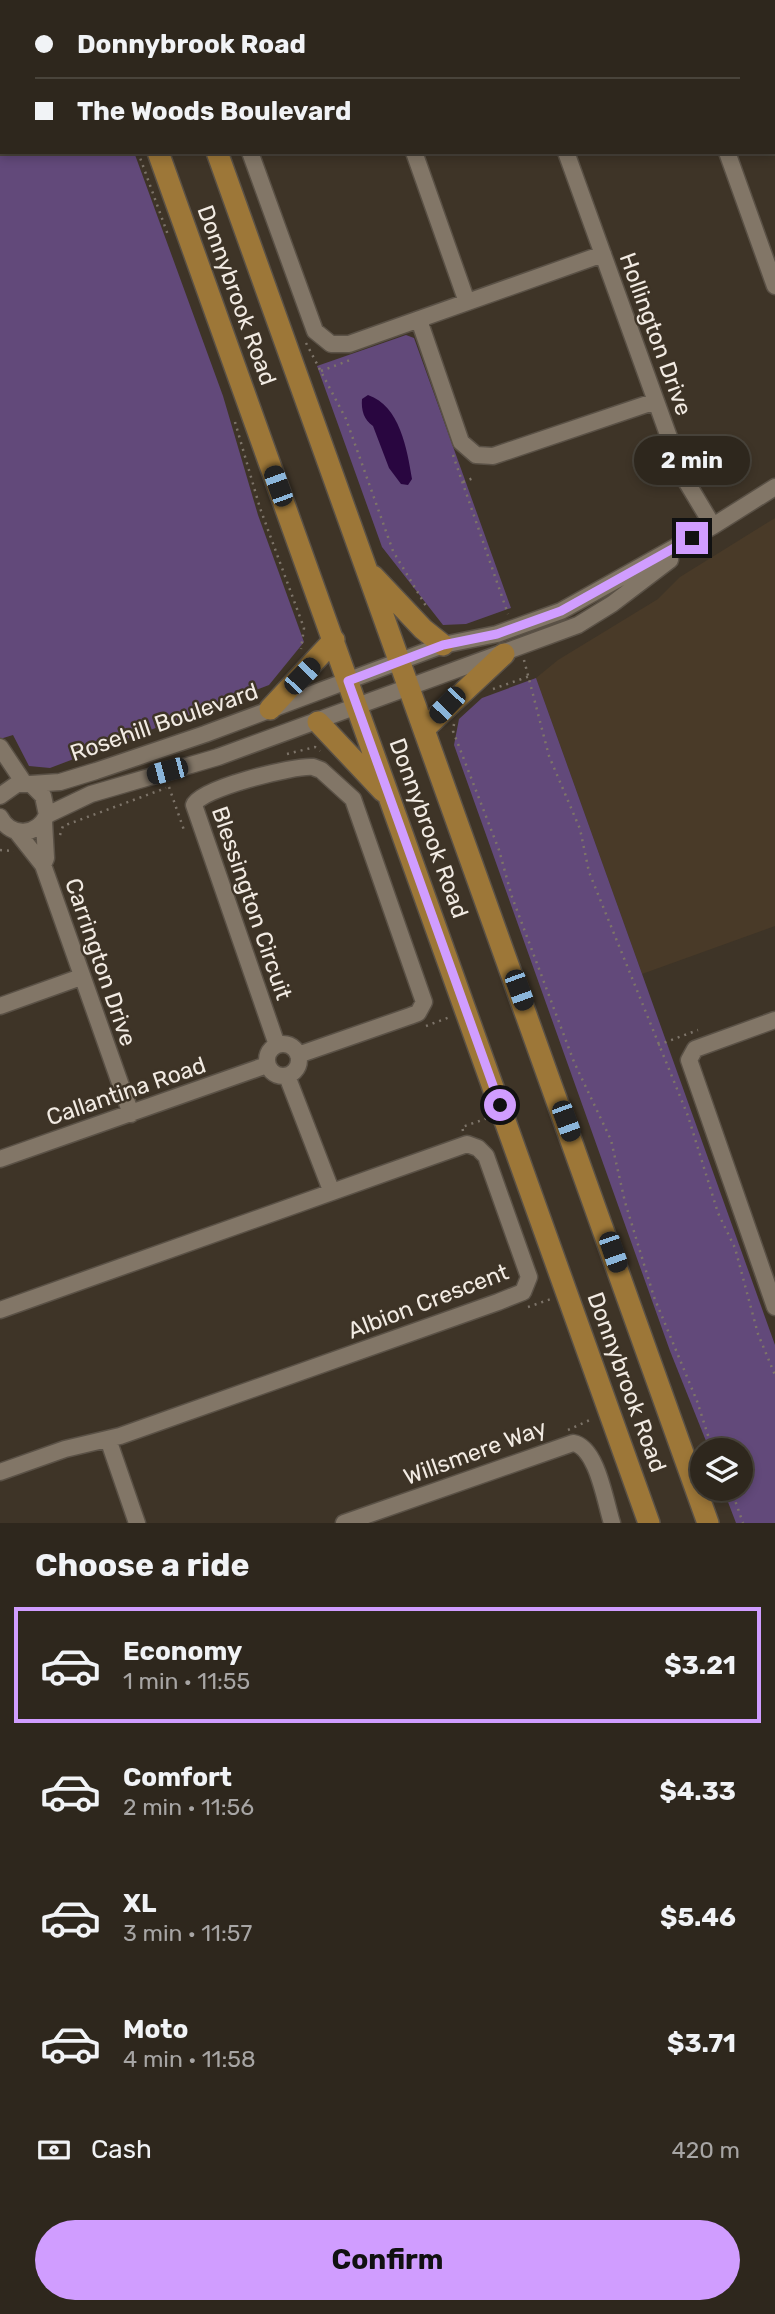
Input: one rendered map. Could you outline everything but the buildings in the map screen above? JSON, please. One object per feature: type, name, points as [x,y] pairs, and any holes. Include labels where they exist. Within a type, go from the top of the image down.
[{"type":"main road","name":"Donnybrook Road","points":[[159,154],[649,1523]]},
{"type":"main road","name":"Donnybrook Road","points":[[219,154],[708,1523]]},
{"type":"main road","points":[[367,569],[423,629],[443,645]]},
{"type":"main road","points":[[270,709],[334,639]]},
{"type":"main road","points":[[425,727],[512,651]]},
{"type":"main road","points":[[318,722],[328,744],[391,801]]},
{"type":"street","points":[[251,154],[318,335],[327,342],[341,345],[603,254]]},
{"type":"street","points":[[415,154],[467,302]]},
{"type":"street","name":"Hollington Drive","points":[[567,154],[683,476],[713,527]]},
{"type":"street","points":[[728,154],[775,286]]},
{"type":"street","points":[[419,320],[461,442],[476,456],[493,456],[656,401]]},
{"type":"street","points":[[713,527],[775,487]]},
{"type":"street","name":"Rosehill Boulevard","points":[[28,784],[60,782],[443,645],[514,629],[561,611],[713,527]]},
{"type":"street","name":"Rosehill Boulevard","points":[[9,831],[30,831],[45,818],[117,785],[218,757],[578,625],[612,604],[713,527]]},
{"type":"street","points":[[0,747],[28,784],[43,796],[45,818]]},
{"type":"street","name":"Blessington Circuit","points":[[277,1045],[194,805],[198,797],[215,789],[313,767],[321,770],[353,799],[424,1002],[418,1013],[298,1055]]},
{"type":"street","points":[[0,796],[10,788],[28,784]]},
{"type":"street","name":"Carrington Drive","points":[[0,817],[9,831],[43,865],[131,1114]]},
{"type":"street","name":"Carrington Drive","points":[[43,865],[46,858],[45,818]]},
{"type":"street","points":[[0,1006],[81,977]]},
{"type":"street","points":[[775,1020],[704,1045],[691,1053],[689,1060],[775,1307]]},
{"type":"street","points":[[277,1045],[291,1046],[298,1055],[298,1066],[287,1076],[275,1075],[267,1065],[268,1052],[277,1045]]},
{"type":"street","name":"Callantina Road","points":[[0,1159],[267,1065]]},
{"type":"street","points":[[287,1076],[331,1190]]},
{"type":"street","points":[[0,1310],[331,1190],[467,1144]]},
{"type":"street","name":"Albion Crescent","points":[[0,1472],[65,1449],[108,1439],[523,1292],[527,1285],[527,1271],[486,1156],[478,1148],[467,1144]]},
{"type":"street","points":[[108,1439],[137,1523]]},
{"type":"street","name":"Willsmere Way","points":[[344,1523],[573,1443],[580,1444],[592,1457],[612,1523]]},
{"type":"path","points":[[139,154],[171,243]]},
{"type":"path","points":[[302,335],[346,419],[393,551],[436,617],[423,629]]},
{"type":"path","points":[[321,371],[358,357]]},
{"type":"path","points":[[232,411],[260,508],[304,628],[300,653],[312,665]]},
{"type":"path","points":[[450,444],[514,629]]},
{"type":"path","points":[[463,482],[476,477]]},
{"type":"path","points":[[512,651],[530,676],[550,757],[580,829],[589,872],[688,1116],[718,1213],[735,1248],[758,1335],[775,1375]]},
{"type":"path","points":[[482,693],[530,676]]},
{"type":"path","points":[[447,705],[457,715],[453,730],[499,850],[512,897],[574,1062],[611,1140],[625,1202],[654,1297],[697,1401],[709,1438]]},
{"type":"path","points":[[169,787],[185,833]]},
{"type":"path","points":[[658,1045],[698,1030]]},
{"type":"path","points":[[467,1144],[461,1127],[489,1118]]},
{"type":"path","points":[[573,1443],[567,1428],[596,1418]]},
{"type":"path","points":[[735,1501],[743,1523]]},
{"type":"shaded area","points":[[0,154],[135,154],[223,396],[258,515],[304,642],[269,685],[50,768],[29,766],[13,735],[0,739]]},
{"type":"shaded area","points":[[406,335],[414,338],[511,608],[466,624],[443,625],[382,547],[317,366]]},
{"type":"shaded area","points":[[368,395],[388,409],[400,430],[412,479],[408,485],[401,484],[389,468],[373,426],[367,421],[362,399]]},
{"type":"shaded area","points":[[775,518],[775,926],[642,974],[536,678],[558,660],[658,599],[680,577]]},
{"type":"shaded area","points":[[536,678],[775,1345],[775,1523],[736,1523],[728,1501],[753,1501],[753,1438],[705,1438],[670,1351],[454,745],[459,719],[482,698]]},
{"type":"route","points":[[500,1105],[348,681],[443,645],[497,634],[561,611],[692,538]]}]
